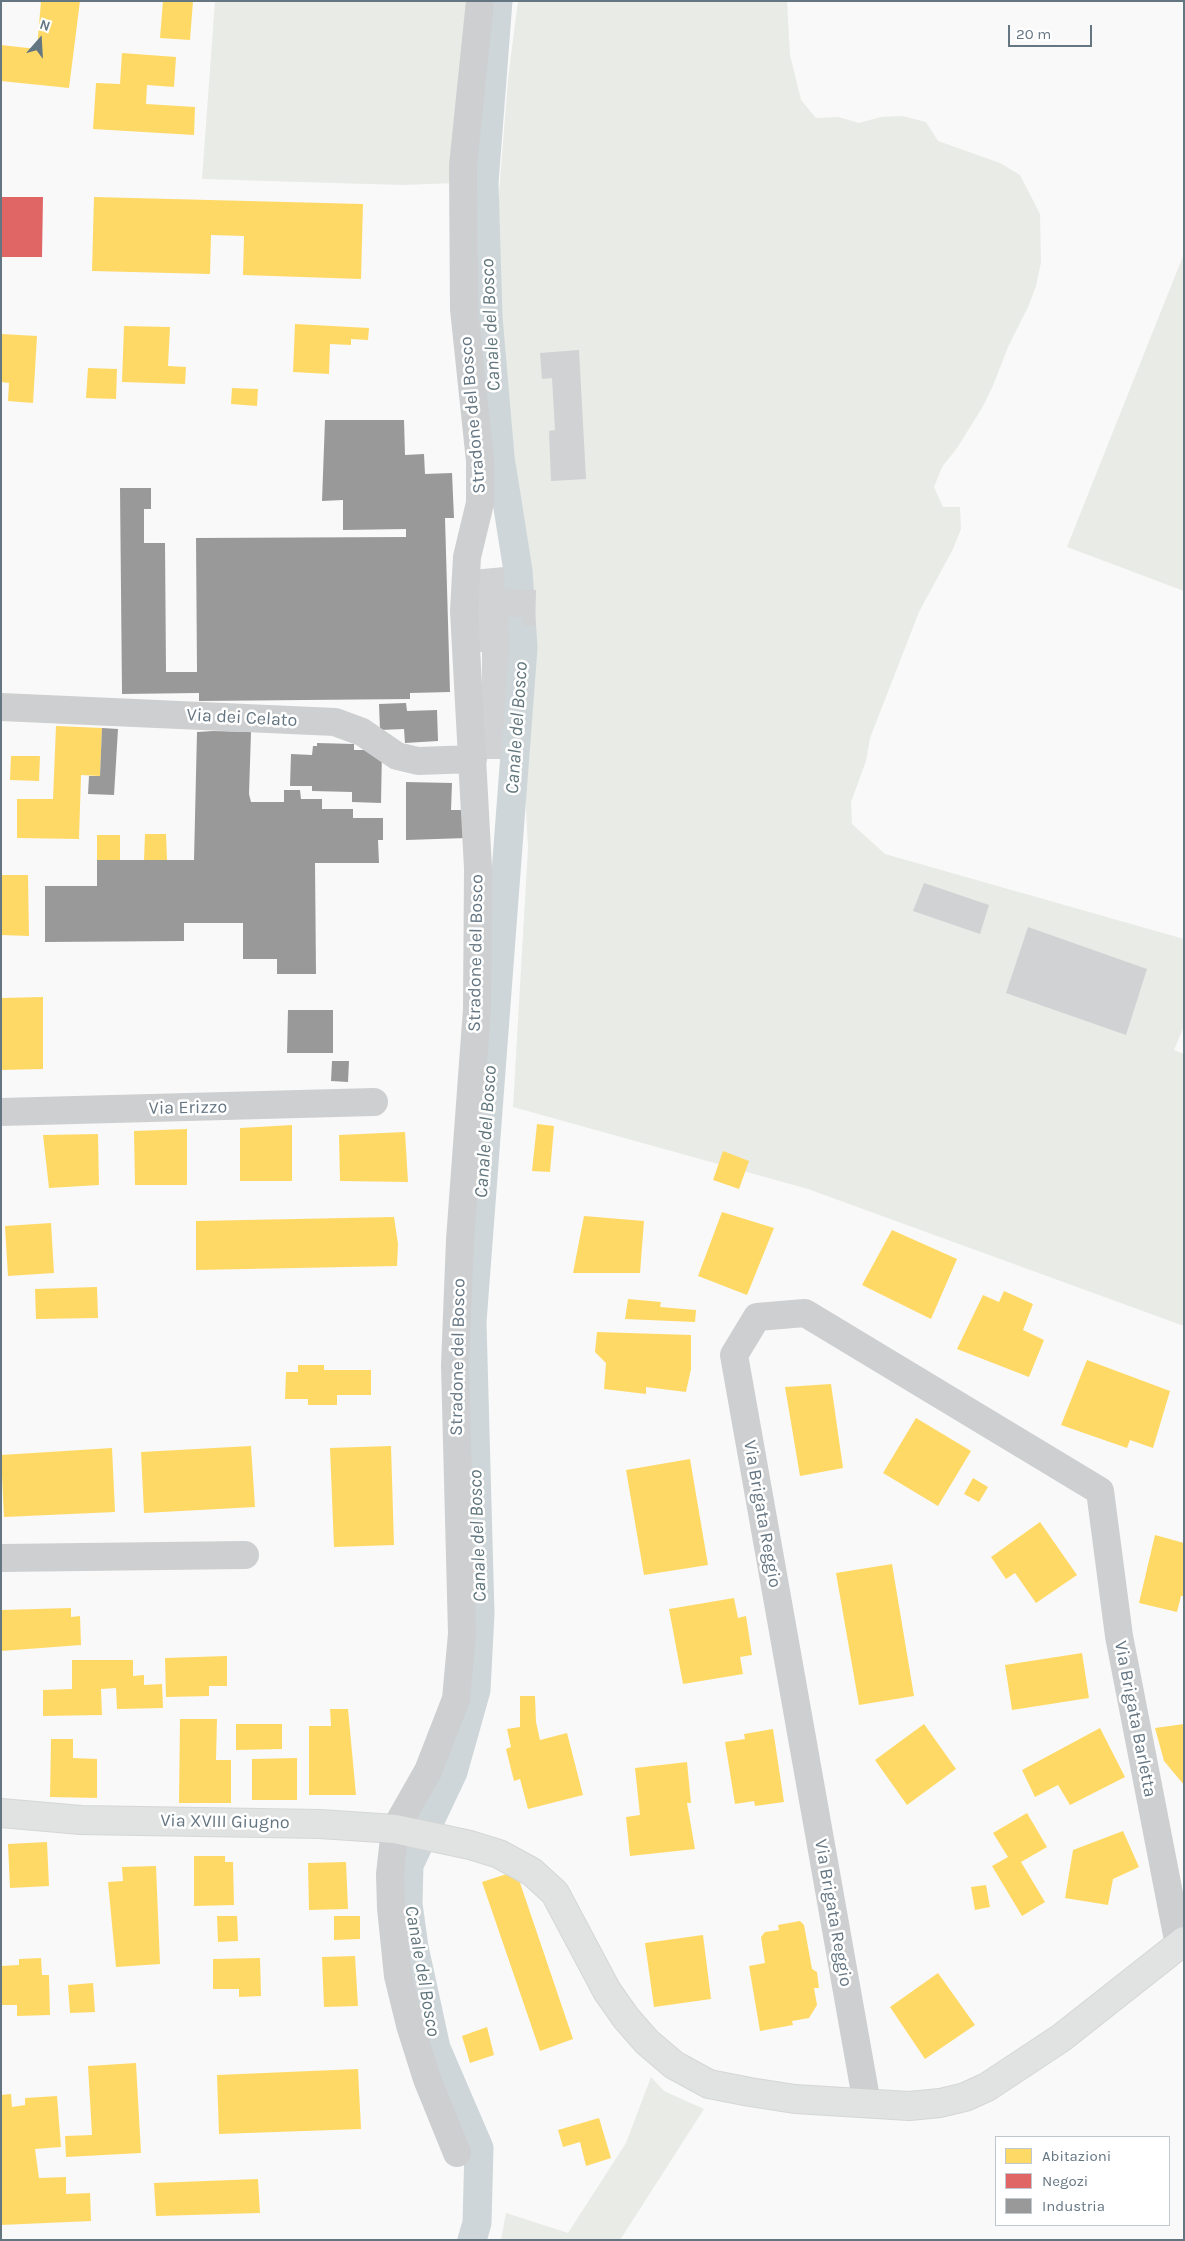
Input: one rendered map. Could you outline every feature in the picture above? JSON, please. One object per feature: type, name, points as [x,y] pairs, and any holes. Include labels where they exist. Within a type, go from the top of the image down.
[{"type":"main road","name":"Via XVIII Giugno","points":[[1,1813],[81,1820],[320,1824],[403,1830],[499,1854],[532,1872],[555,1893],[608,1991],[626,2018],[647,2042],[674,2065],[710,2084],[750,2092],[867,2104],[909,2106],[940,2103],[965,2097],[988,2087],[1061,2038],[1181,1943]]},
{"type":"street","name":"Stradone del Bosco","points":[[456,2152],[427,2079],[410,2025],[398,1976],[391,1908],[390,1874],[403,1830],[456,1699],[462,1634],[455,1365],[460,1232],[478,1009],[478,868],[464,611],[467,557],[480,502],[480,461],[464,309],[463,166],[480,1]]},
{"type":"street","name":"Via dei Celato","points":[[1,707],[335,722],[362,732],[397,756],[418,760],[473,759]]},
{"type":"street","name":"Via Erizzo","points":[[1,1112],[374,1102]]},
{"type":"street","name":"Via Brigata Reggio","points":[[867,2104],[734,1355],[757,1317],[805,1313],[1100,1491]]},
{"type":"street","name":"Via Brigata Barletta","points":[[1100,1491],[1119,1636],[1181,1943]]},
{"type":"street","points":[[1,1558],[245,1555]]},
{"type":"shaded area","points":[[215,1],[476,1],[457,183],[402,185],[202,179]]},
{"type":"shaded area","points":[[518,1],[787,1],[790,55],[801,100],[816,118],[838,117],[859,123],[881,117],[902,116],[926,122],[938,141],[1000,163],[1020,175],[1040,214],[1041,262],[1036,286],[1028,307],[1008,347],[982,408],[957,448],[942,467],[934,487],[943,507],[960,507],[961,529],[953,549],[919,612],[870,738],[866,761],[851,802],[852,824],[885,854],[1184,939],[1184,1026],[1174,1050],[1184,1054],[1184,1326],[808,1189],[513,1107],[528,848],[524,771],[503,656],[502,588],[514,504],[516,464],[503,401],[497,337],[497,218],[508,79]]},
{"type":"shaded area","points":[[1184,256],[1184,591],[1067,547]]},
{"type":"shaded area","points":[[651,2077],[664,2091],[704,2109],[620,2240],[501,2240],[506,2213],[568,2233],[626,2143]]},
{"type":"building: Abitazioni","points":[[41,1],[80,1],[69,88],[1,81],[1,45],[37,49]]},
{"type":"building: Abitazioni","points":[[163,1],[193,1],[190,40],[160,38]]},
{"type":"building: Abitazioni","points":[[122,53],[176,57],[174,87],[147,85],[146,104],[195,107],[194,135],[93,129],[96,83],[120,84]]},
{"type":"building: Abitazioni","points":[[94,197],[363,204],[361,279],[243,275],[244,236],[211,235],[210,274],[92,271]]},
{"type":"building: Abitazioni","points":[[295,324],[369,328],[368,340],[351,339],[351,345],[330,344],[329,374],[293,372]]},
{"type":"building: Abitazioni","points":[[124,326],[170,327],[168,366],[186,367],[185,384],[122,382]]},
{"type":"building: Abitazioni","points":[[1,334],[37,336],[33,403],[8,401],[9,383],[1,382]]},
{"type":"building: Abitazioni","points":[[88,368],[117,369],[116,399],[86,398]]},
{"type":"building: Abitazioni","points":[[232,388],[258,389],[257,406],[231,404]]},
{"type":"building: Abitazioni","points":[[56,726],[102,728],[100,776],[81,775],[79,839],[17,838],[17,799],[53,799]]},
{"type":"building: Abitazioni","points":[[11,756],[40,756],[39,781],[10,780]]},
{"type":"building: Abitazioni","points":[[145,834],[166,834],[167,860],[144,860]]},
{"type":"building: Abitazioni","points":[[97,835],[120,835],[120,860],[97,860]]},
{"type":"building: Abitazioni","points":[[1,875],[28,875],[29,936],[1,935]]},
{"type":"building: Abitazioni","points":[[43,997],[43,1069],[1,1070],[1,998]]},
{"type":"building: Abitazioni","points":[[537,1124],[554,1126],[550,1172],[532,1171]]},
{"type":"building: Abitazioni","points":[[292,1125],[292,1181],[240,1181],[240,1128]]},
{"type":"building: Abitazioni","points":[[187,1129],[187,1185],[135,1185],[134,1131]]},
{"type":"building: Abitazioni","points":[[405,1132],[408,1182],[340,1181],[339,1135]]},
{"type":"building: Abitazioni","points":[[98,1134],[99,1185],[49,1188],[43,1135]]},
{"type":"building: Abitazioni","points":[[723,1151],[749,1161],[739,1189],[713,1180]]},
{"type":"building: Abitazioni","points":[[722,1212],[774,1228],[747,1295],[698,1276]]},
{"type":"building: Abitazioni","points":[[584,1216],[644,1221],[640,1273],[573,1273]]},
{"type":"building: Abitazioni","points":[[394,1217],[398,1244],[397,1266],[196,1270],[196,1221]]},
{"type":"building: Abitazioni","points":[[51,1223],[54,1273],[8,1276],[5,1226]]},
{"type":"building: Abitazioni","points":[[892,1230],[957,1259],[931,1319],[862,1285]]},
{"type":"building: Abitazioni","points":[[97,1287],[98,1318],[36,1319],[35,1289]]},
{"type":"building: Abitazioni","points":[[1004,1291],[1033,1304],[1023,1330],[1044,1340],[1029,1377],[957,1349],[983,1295],[999,1302]]},
{"type":"building: Abitazioni","points":[[628,1299],[661,1302],[660,1307],[696,1310],[695,1322],[625,1319]]},
{"type":"building: Abitazioni","points":[[597,1332],[691,1335],[691,1369],[686,1392],[646,1387],[646,1394],[604,1389],[606,1363],[595,1352]]},
{"type":"building: Abitazioni","points":[[1087,1360],[1170,1391],[1153,1448],[1130,1440],[1127,1448],[1061,1425]]},
{"type":"building: Abitazioni","points":[[298,1365],[324,1365],[324,1370],[371,1370],[371,1395],[337,1395],[337,1405],[308,1405],[308,1399],[285,1399],[286,1372],[298,1372]]},
{"type":"building: Abitazioni","points":[[831,1384],[843,1468],[800,1476],[785,1387]]},
{"type":"building: Abitazioni","points":[[916,1418],[971,1451],[938,1506],[883,1473]]},
{"type":"building: Abitazioni","points":[[251,1446],[255,1507],[144,1513],[141,1452]]},
{"type":"building: Abitazioni","points":[[391,1446],[394,1545],[334,1547],[330,1448]]},
{"type":"building: Abitazioni","points":[[112,1448],[115,1512],[4,1517],[1,1455]]},
{"type":"building: Abitazioni","points":[[690,1459],[708,1565],[644,1575],[626,1470]]},
{"type":"building: Abitazioni","points":[[973,1478],[988,1487],[979,1502],[964,1494]]},
{"type":"building: Abitazioni","points":[[1040,1522],[1077,1575],[1036,1603],[1015,1573],[1006,1579],[991,1557]]},
{"type":"building: Abitazioni","points":[[1155,1535],[1184,1543],[1184,1596],[1181,1596],[1177,1612],[1139,1603]]},
{"type":"building: Abitazioni","points":[[892,1564],[914,1696],[859,1705],[836,1573]]},
{"type":"building: Abitazioni","points":[[734,1598],[738,1618],[746,1616],[752,1655],[740,1657],[743,1674],[683,1684],[669,1609]]},
{"type":"building: Abitazioni","points":[[71,1608],[71,1617],[80,1616],[81,1645],[1,1651],[1,1610]]},
{"type":"building: Abitazioni","points":[[1082,1653],[1089,1698],[1012,1710],[1005,1665]]},
{"type":"building: Abitazioni","points":[[227,1656],[227,1686],[209,1686],[209,1696],[166,1697],[165,1658]]},
{"type":"building: Abitazioni","points":[[72,1660],[133,1660],[133,1676],[144,1675],[144,1685],[162,1684],[163,1708],[117,1709],[116,1688],[101,1689],[102,1715],[43,1716],[43,1690],[72,1689]]},
{"type":"building: Abitazioni","points":[[520,1696],[535,1696],[536,1722],[540,1740],[567,1733],[583,1795],[528,1809],[520,1779],[514,1781],[506,1749],[511,1747],[507,1729],[520,1727]]},
{"type":"building: Abitazioni","points":[[330,1709],[348,1709],[356,1795],[309,1795],[309,1726],[331,1726]]},
{"type":"building: Abitazioni","points":[[180,1719],[217,1719],[216,1760],[231,1760],[231,1803],[179,1803]]},
{"type":"building: Abitazioni","points":[[236,1724],[282,1724],[282,1749],[236,1750]]},
{"type":"building: Abitazioni","points":[[924,1724],[956,1769],[907,1805],[875,1760]]},
{"type":"building: Abitazioni","points":[[1184,1724],[1184,1785],[1164,1761],[1155,1728]]},
{"type":"building: Abitazioni","points":[[1100,1728],[1125,1777],[1070,1805],[1058,1785],[1035,1797],[1022,1770]]},
{"type":"building: Abitazioni","points":[[773,1729],[784,1802],[755,1806],[754,1801],[735,1804],[725,1742],[745,1739],[744,1734]]},
{"type":"building: Abitazioni","points":[[51,1739],[73,1739],[73,1758],[97,1759],[97,1798],[50,1797]]},
{"type":"building: Abitazioni","points":[[297,1758],[297,1800],[252,1800],[252,1759]]},
{"type":"building: Abitazioni","points":[[687,1762],[691,1803],[687,1803],[695,1849],[630,1856],[626,1817],[640,1815],[635,1768]]},
{"type":"building: Abitazioni","points":[[1027,1813],[1047,1847],[1021,1862],[1045,1902],[1022,1916],[992,1866],[1008,1857],[993,1833]]},
{"type":"building: Abitazioni","points":[[1123,1831],[1139,1867],[1113,1879],[1108,1905],[1065,1898],[1073,1850]]},
{"type":"building: Abitazioni","points":[[47,1842],[49,1886],[10,1888],[8,1844]]},
{"type":"building: Abitazioni","points":[[194,1856],[225,1856],[225,1862],[233,1862],[234,1905],[194,1906]]},
{"type":"building: Abitazioni","points":[[346,1862],[348,1909],[309,1910],[308,1863]]},
{"type":"building: Abitazioni","points":[[156,1866],[160,1964],[116,1967],[108,1882],[123,1881],[122,1867]]},
{"type":"building: Abitazioni","points":[[516,1871],[573,2039],[540,2051],[482,1882]]},
{"type":"building: Abitazioni","points":[[986,1885],[990,1907],[975,1910],[971,1887]]},
{"type":"building: Abitazioni","points":[[217,1916],[237,1916],[238,1941],[218,1942]]},
{"type":"building: Abitazioni","points":[[334,1916],[360,1916],[360,1939],[334,1940]]},
{"type":"building: Abitazioni","points":[[800,1921],[804,1925],[812,1969],[817,1972],[819,1988],[814,1988],[817,2005],[809,2018],[792,2021],[793,2025],[760,2031],[749,1966],[765,1963],[761,1937],[765,1932],[779,1930],[778,1925]]},
{"type":"building: Abitazioni","points":[[703,1935],[711,1999],[654,2007],[645,1943]]},
{"type":"building: Abitazioni","points":[[355,1956],[358,2006],[324,2007],[322,1957]]},
{"type":"building: Abitazioni","points":[[41,1958],[42,1975],[49,1975],[50,2015],[17,2016],[17,2005],[1,2005],[1,1966],[19,1965],[19,1959]]},
{"type":"building: Abitazioni","points":[[260,1958],[261,1996],[239,1997],[239,1989],[213,1989],[213,1959]]},
{"type":"building: Abitazioni","points":[[938,1973],[975,2025],[925,2059],[890,2007]]},
{"type":"building: Abitazioni","points":[[93,1983],[95,2012],[70,2013],[68,1985]]},
{"type":"building: Abitazioni","points":[[487,2027],[494,2055],[470,2063],[462,2036]]},
{"type":"building: Abitazioni","points":[[136,2063],[141,2153],[66,2157],[65,2136],[92,2135],[88,2066]]},
{"type":"building: Abitazioni","points":[[358,2069],[361,2129],[219,2134],[217,2075]]},
{"type":"building: Abitazioni","points":[[11,2094],[12,2107],[25,2105],[25,2098],[57,2096],[61,2147],[35,2149],[39,2178],[66,2177],[66,2194],[90,2193],[91,2221],[1,2225],[1,2095]]},
{"type":"building: Abitazioni","points":[[599,2118],[611,2158],[586,2166],[580,2142],[563,2147],[558,2130]]},
{"type":"building: Abitazioni","points":[[258,2179],[260,2213],[156,2216],[154,2183]]},
{"type":"building: Negozi","points":[[1,197],[43,197],[42,257],[1,257]]},
{"type":"building: Industria","points":[[325,420],[404,420],[405,455],[424,454],[425,474],[452,473],[454,518],[445,518],[450,692],[410,693],[410,699],[199,701],[199,693],[122,694],[120,488],[151,488],[151,509],[144,509],[144,543],[165,543],[166,672],[197,672],[196,538],[406,537],[406,529],[343,530],[343,500],[322,501]]},
{"type":"building: Industria","points":[[406,703],[407,711],[437,710],[438,741],[405,743],[404,729],[380,730],[379,704]]},
{"type":"building: Industria","points":[[102,728],[118,729],[114,795],[88,794],[89,776],[100,776]]},
{"type":"building: Industria","points":[[197,732],[251,732],[249,794],[251,802],[284,802],[284,790],[300,790],[301,799],[322,799],[322,809],[353,809],[353,818],[383,818],[383,840],[378,840],[379,863],[315,863],[316,974],[277,974],[277,959],[243,959],[243,923],[184,923],[184,941],[45,942],[45,886],[97,886],[97,860],[194,860]]},
{"type":"building: Industria","points":[[317,743],[354,744],[354,750],[382,750],[381,803],[352,802],[352,792],[312,791],[312,786],[290,786],[291,754],[312,755],[313,746],[317,746]]},
{"type":"building: Industria","points":[[406,782],[452,783],[451,810],[467,810],[467,838],[406,840]]},
{"type":"building: Industria","points":[[288,1010],[333,1010],[333,1053],[287,1053]]},
{"type":"building: Industria","points":[[332,1061],[349,1061],[348,1082],[331,1081]]},
{"type":"building: Altro","points":[[579,350],[586,479],[551,481],[549,431],[555,430],[552,378],[542,379],[540,353]]},
{"type":"building: Altro","points":[[504,567],[505,589],[536,590],[535,626],[523,626],[523,617],[508,617],[509,649],[501,759],[482,759],[482,652],[473,652],[472,570]]},
{"type":"building: Altro","points":[[924,883],[989,905],[980,934],[913,911]]},
{"type":"building: Altro","points":[[1028,927],[1147,969],[1126,1035],[1006,993]]},
{"type":"waterway","name":"Canale del Bosco","points":[[472,2240],[477,2223],[479,2148],[436,2048],[414,1947],[408,1904],[409,1865],[453,1772],[476,1690],[480,1614],[472,1322],[523,648],[518,571],[500,457],[488,317],[484,183],[498,1]]}]
